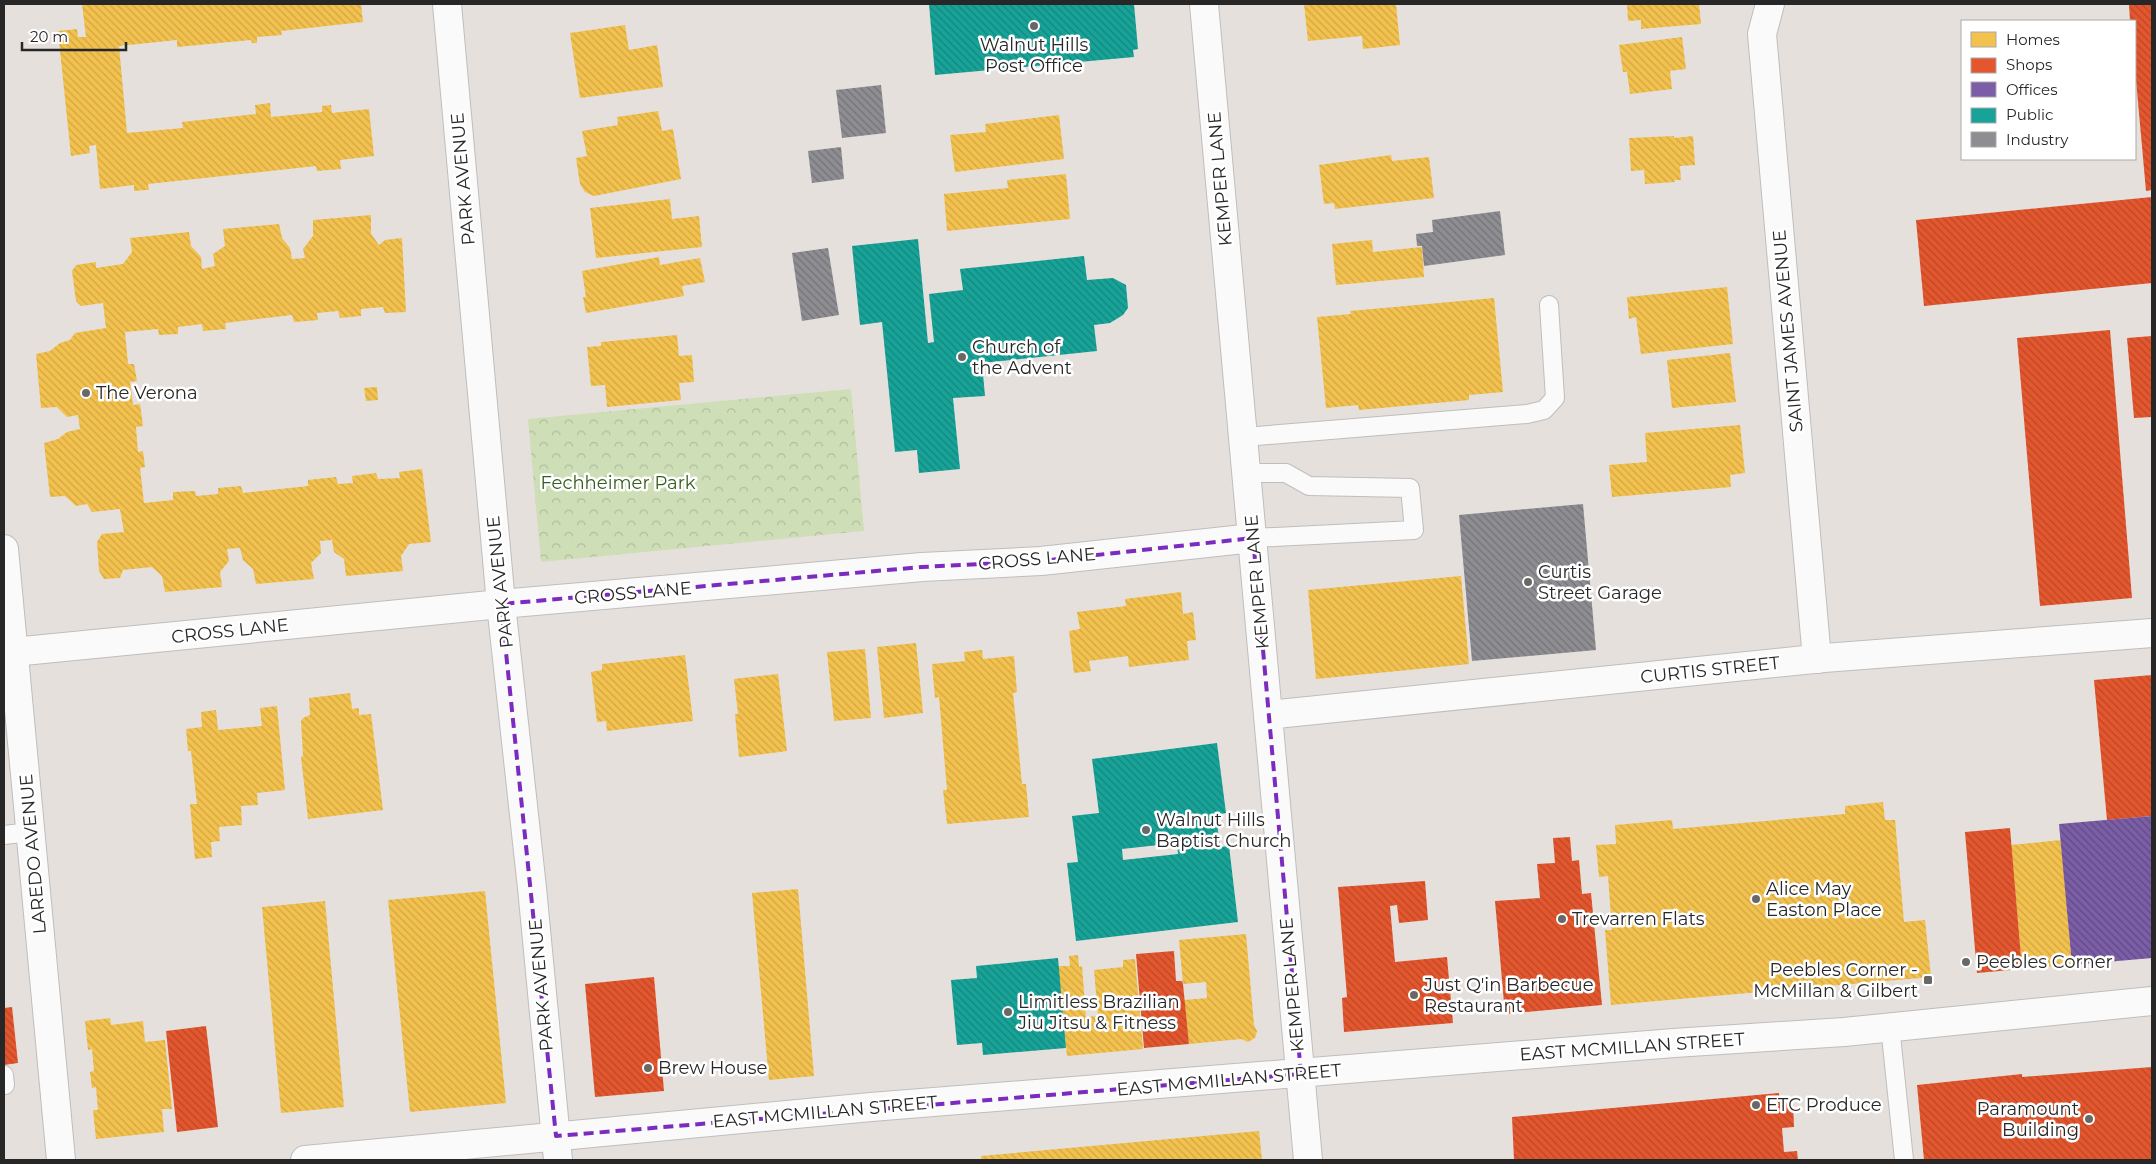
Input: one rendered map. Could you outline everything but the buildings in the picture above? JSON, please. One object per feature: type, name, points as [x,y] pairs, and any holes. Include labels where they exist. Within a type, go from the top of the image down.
[{"type":"street","name":"PARK AVENUE","points":[[447,4],[501,604],[532,888],[557,1148]]},
{"type":"street","name":"KEMPER LANE","points":[[1204,4],[1308,1160]]},
{"type":"street","name":"SAINT JAMES AVENUE","points":[[1770,4],[1762,34],[1817,659]]},
{"type":"street","name":"CROSS LANE","points":[[13,652],[501,604],[922,567],[1041,561],[1253,538]]},
{"type":"street","name":"LAREDO AVENUE","points":[[4,561],[61,1160]]},
{"type":"street","name":"CURTIS STREET","points":[[1268,715],[1817,659],[2152,633]]},
{"type":"street","name":"EAST MCMILLAN STREET","points":[[305,1160],[557,1148],[871,1107],[1674,1043],[1844,1032],[2152,1001]]},
{"type":"lane","points":[[1244,437],[1527,414],[1544,410],[1555,398],[1549,306]]},
{"type":"lane","points":[[1247,473],[1286,473],[1309,486],[1410,488],[1414,530],[1253,538]]},
{"type":"lane","points":[[4,835],[31,832]]},
{"type":"lane","points":[[1890,1026],[1904,1160]]},
{"type":"highlighted area","points":[[1253,538],[1301,1074],[556,1136],[501,604],[922,567],[1041,561]]},
{"type":"green space","name":"Fechheimer Park","points":[[851,389],[864,531],[541,562],[528,419]]},
{"type":"place","name":"Walnut Hills Post Office","points":[[1034,26]]},
{"type":"place","name":"Church of the Advent","points":[[962,357]]},
{"type":"place","name":"The Verona","points":[[86,393]]},
{"type":"place","name":"Curtis Street Garage","points":[[1528,582]]},
{"type":"place","name":"Walnut Hills Baptist Church","points":[[1146,830]]},
{"type":"place","name":"Alice May Easton Place","points":[[1756,899]]},
{"type":"place","name":"Trevarren Flats","points":[[1562,919]]},
{"type":"place","name":"Peebles Corner","points":[[1966,962]]},
{"type":"place","name":"Peebles Corner - McMillan & Gilbert","points":[[1928,980]]},
{"type":"place","name":"Just Q'in Barbecue Restaurant","points":[[1414,995]]},
{"type":"place","name":"Limitless Brazilian Jiu Jitsu & Fitness","points":[[1008,1012]]},
{"type":"place","name":"Brew House","points":[[648,1068]]},
{"type":"place","name":"ETC Produce","points":[[1756,1105]]},
{"type":"place","name":"Paramount Building","points":[[2089,1119]]}]
